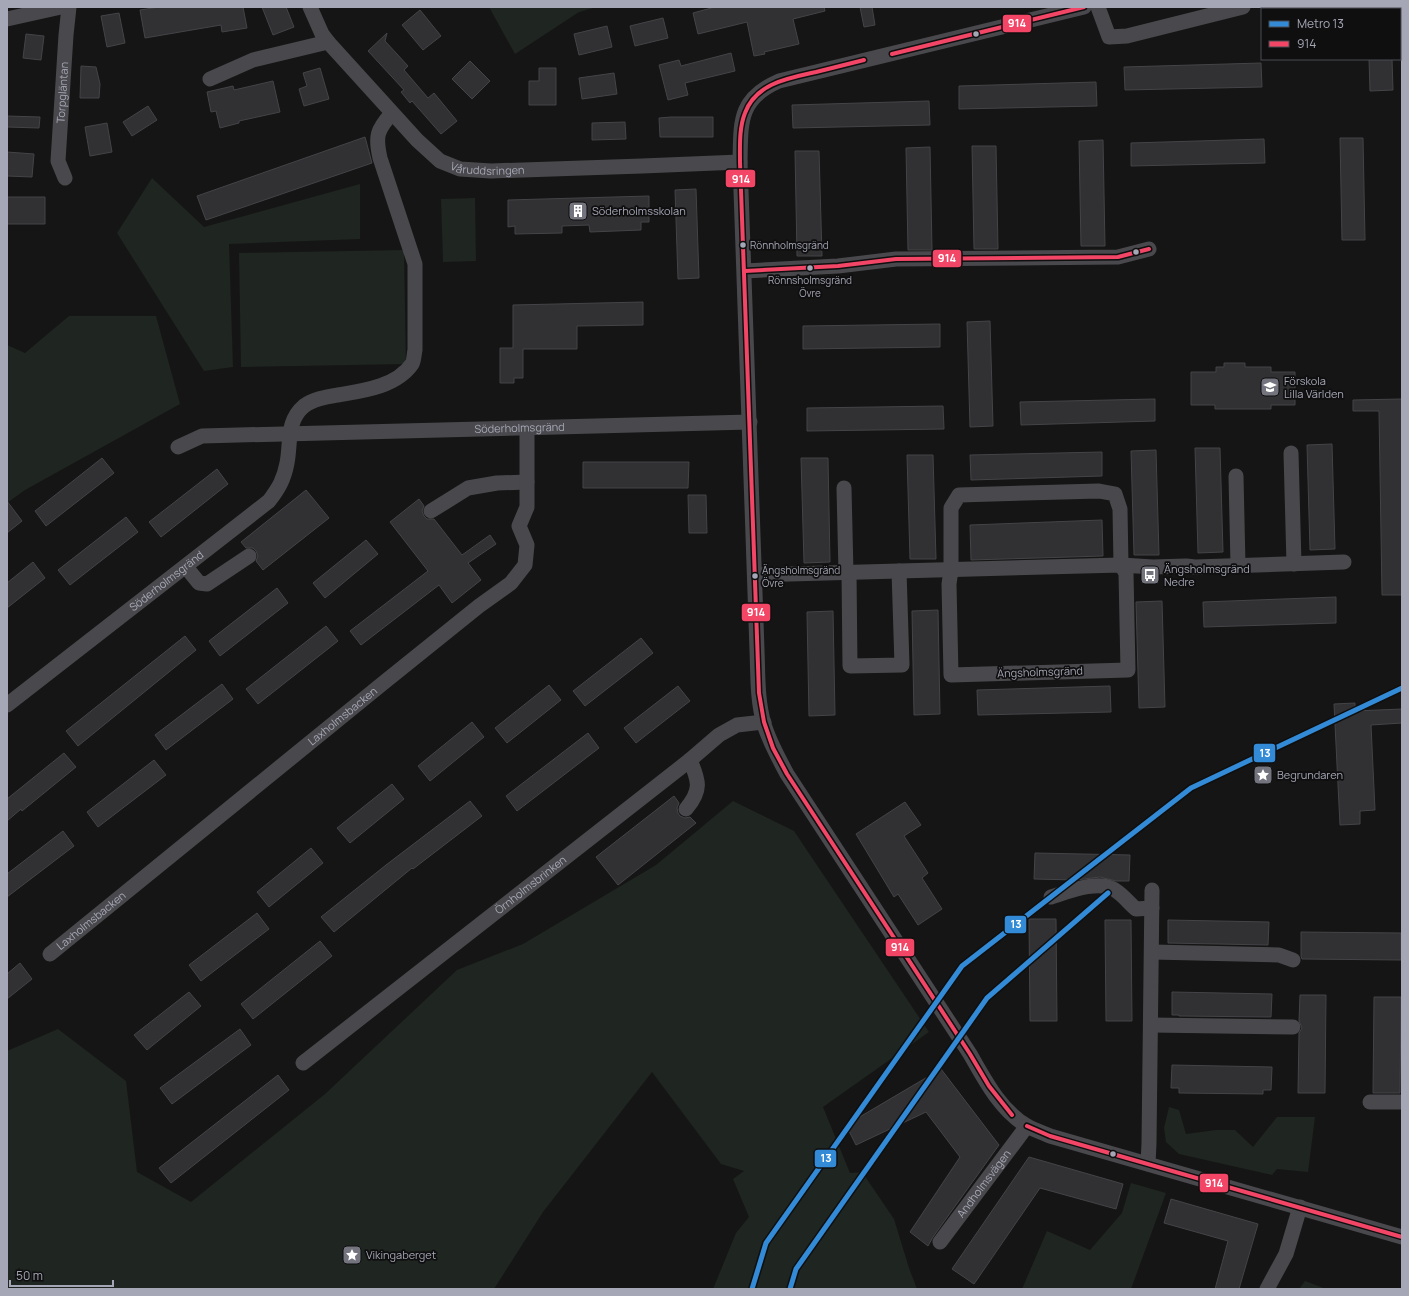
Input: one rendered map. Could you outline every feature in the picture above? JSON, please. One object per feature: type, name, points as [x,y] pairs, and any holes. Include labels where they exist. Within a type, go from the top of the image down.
[{"type":"street","points":[[7,19],[61,7]]},
{"type":"street","name":"Torpgläntan","points":[[66,178],[58,161],[66,35],[70,7]]},
{"type":"street","name":"Våruddsringen","points":[[310,7],[322,34],[328,42],[392,113],[417,140],[440,161],[460,169],[491,171],[740,162]]},
{"type":"street","points":[[1084,7],[779,81],[767,86],[756,95],[748,105],[742,118],[740,132],[740,162],[759,693],[764,722],[773,748],[787,774],[966,1048],[983,1078],[1012,1115],[1027,1126],[1050,1136],[1402,1237]]},
{"type":"street","points":[[1098,7],[1109,37],[1127,36],[1242,7]]},
{"type":"street","points":[[210,79],[253,60],[328,42]]},
{"type":"street","points":[[290,434],[293,418],[304,406],[319,398],[365,391],[385,384],[401,375],[413,364],[415,350],[415,264],[376,142],[380,129],[392,113]]},
{"type":"street","points":[[745,271],[838,266],[896,259],[1118,257],[1148,249]]},
{"type":"street","name":"Söderholmsgränd","points":[[178,447],[202,436],[750,422]]},
{"type":"street","name":"Laxholmsbacken","points":[[50,954],[382,684],[479,606],[511,583],[525,565],[527,545],[520,526],[527,507],[527,428]]},
{"type":"street","name":"Söderholmsgränd","points":[[7,705],[269,501],[280,486],[287,463],[290,434]]},
{"type":"street","points":[[1291,453],[1294,564]]},
{"type":"street","points":[[1236,476],[1238,565]]},
{"type":"street","points":[[431,510],[468,488],[497,483],[527,482]]},
{"type":"street","points":[[844,488],[850,666],[902,665],[899,571]]},
{"type":"street","name":"Ängsholmsgränd","points":[[1098,491],[1115,494],[1120,509],[1121,565],[1126,573],[1128,670],[951,675],[949,584],[951,570],[951,508],[959,495],[1098,491]]},
{"type":"street","points":[[186,566],[200,583],[207,584],[249,556]]},
{"type":"street","points":[[755,575],[1121,565],[1153,567],[1344,562]]},
{"type":"street","name":"Örnholmsbrinken","points":[[303,1063],[690,760],[719,735],[736,725],[764,722]]},
{"type":"street","points":[[686,810],[694,800],[698,789],[697,776],[690,760]]},
{"type":"street","points":[[1051,897],[1086,886],[1100,886],[1113,888],[1136,909],[1152,908]]},
{"type":"street","points":[[1148,1164],[1150,1143],[1152,890]]},
{"type":"street","points":[[1152,952],[1279,955],[1293,960]]},
{"type":"street","points":[[1151,1025],[1293,1027]]},
{"type":"street","points":[[1370,1102],[1402,1102]]},
{"type":"street","name":"Andholmsvägen","points":[[940,1242],[1027,1126]]},
{"type":"street","points":[[1267,1289],[1286,1254],[1300,1207]]},
{"type":"shaded area","points":[[489,7],[597,7],[579,12],[515,54]]},
{"type":"shaded area","points":[[152,178],[204,227],[360,184],[360,239],[229,244],[233,367],[204,371],[117,233]]},
{"type":"shaded area","points":[[475,198],[476,261],[443,262],[441,199]]},
{"type":"shaded area","points":[[404,250],[406,364],[241,367],[239,253]]},
{"type":"shaded area","points":[[69,316],[156,316],[180,404],[25,490],[7,503],[7,345],[25,353]]},
{"type":"shaded area","points":[[733,801],[794,831],[929,1032],[823,1107],[850,1173],[862,1172],[894,1219],[917,1289],[713,1289],[736,1233],[749,1217],[733,1179],[744,1171],[721,1164],[652,1072],[543,1212],[494,1289],[7,1289],[7,1051],[58,1029],[126,1081],[137,1172],[191,1202],[325,1094],[457,970],[523,944],[656,865]]},
{"type":"shaded area","points":[[1169,1107],[1179,1110],[1186,1134],[1216,1130],[1235,1130],[1253,1147],[1277,1117],[1315,1117],[1308,1172],[1277,1169],[1272,1175],[1179,1154],[1166,1142],[1164,1128]]},
{"type":"shaded area","points":[[1131,1183],[1166,1193],[1131,1289],[1022,1289],[1047,1231],[1090,1250],[1122,1213]]},
{"type":"shaded area","points":[[1305,1281],[1326,1289],[1299,1289]]},
{"type":"building","points":[[159,7],[243,7],[247,28],[222,32],[221,25],[145,38],[140,10]]},
{"type":"building","points":[[262,7],[286,7],[294,27],[273,35]]},
{"type":"building","points":[[715,7],[824,7],[825,11],[793,19],[799,44],[764,52],[765,54],[754,56],[747,22],[698,34],[693,13]]},
{"type":"building","points":[[860,7],[872,7],[875,25],[864,27]]},
{"type":"building","points":[[420,10],[441,36],[423,50],[402,25]]},
{"type":"building","points":[[119,13],[125,43],[107,47],[101,16]]},
{"type":"building","points":[[663,18],[668,38],[635,46],[630,26]]},
{"type":"building","points":[[607,26],[612,47],[579,55],[574,34]]},
{"type":"building","points":[[387,33],[385,41],[408,66],[404,70],[428,98],[434,93],[457,121],[441,134],[412,101],[410,103],[401,92],[404,90],[368,51]]},
{"type":"building","points":[[26,34],[44,36],[41,60],[23,58]]},
{"type":"building","points":[[731,53],[735,71],[685,83],[688,95],[668,100],[659,65],[679,60],[681,66]]},
{"type":"building","points":[[1369,60],[1392,60],[1393,90],[1370,91]]},
{"type":"building","points":[[470,61],[490,81],[472,99],[452,79]]},
{"type":"building","points":[[1261,63],[1262,87],[1125,90],[1124,67]]},
{"type":"building","points":[[81,66],[96,67],[100,84],[99,98],[80,98]]},
{"type":"building","points":[[320,68],[329,99],[304,106],[299,89],[307,86],[303,73]]},
{"type":"building","points":[[539,68],[556,68],[556,105],[529,105],[529,81],[539,81]]},
{"type":"building","points":[[614,73],[617,94],[582,99],[579,78]]},
{"type":"building","points":[[273,81],[280,112],[239,121],[239,123],[220,128],[216,111],[211,112],[207,92],[233,86],[234,90]]},
{"type":"building","points":[[1096,82],[1097,106],[959,109],[959,86]]},
{"type":"building","points":[[929,101],[930,125],[793,128],[792,105]]},
{"type":"building","points":[[148,106],[157,120],[132,136],[123,122]]},
{"type":"building","points":[[7,116],[40,117],[39,128],[7,127]]},
{"type":"building","points":[[713,117],[713,137],[660,137],[659,118]]},
{"type":"building","points":[[625,122],[626,139],[592,140],[592,123]]},
{"type":"building","points":[[107,123],[112,152],[90,156],[85,127]]},
{"type":"building","points":[[365,137],[372,163],[206,220],[197,196]]},
{"type":"building","points":[[1340,138],[1363,138],[1365,240],[1342,240]]},
{"type":"building","points":[[1264,139],[1265,163],[1131,166],[1131,143]]},
{"type":"building","points":[[1103,140],[1105,246],[1081,246],[1079,141]]},
{"type":"building","points":[[972,146],[996,146],[998,249],[974,249]]},
{"type":"building","points":[[930,147],[932,250],[908,250],[906,148]]},
{"type":"building","points":[[795,151],[819,151],[822,256],[797,256]]},
{"type":"building","points":[[7,152],[34,154],[32,177],[7,176]]},
{"type":"building","points":[[696,189],[699,278],[678,279],[675,190]]},
{"type":"building","name":"Söderholmsskolan","points":[[649,196],[649,222],[641,222],[641,230],[590,232],[589,225],[562,226],[562,233],[515,234],[515,226],[508,227],[508,200]]},
{"type":"building","points":[[7,197],[45,197],[45,224],[7,224]]},
{"type":"building","points":[[643,302],[643,325],[577,326],[577,349],[523,349],[523,378],[514,378],[514,383],[500,383],[500,348],[513,348],[513,305]]},
{"type":"building","points":[[990,321],[993,426],[970,427],[967,322]]},
{"type":"building","points":[[940,324],[940,347],[803,349],[803,326]]},
{"type":"building","points":[[1224,363],[1245,363],[1245,367],[1271,367],[1271,372],[1295,372],[1295,405],[1271,405],[1271,409],[1215,409],[1215,405],[1191,405],[1191,372],[1216,372],[1216,367],[1224,367]]},
{"type":"building","points":[[1155,399],[1155,421],[1021,425],[1020,402]]},
{"type":"building","points":[[1402,399],[1402,595],[1382,595],[1379,411],[1353,411],[1353,400]]},
{"type":"building","points":[[943,406],[944,429],[807,431],[807,408]]},
{"type":"building","points":[[1332,444],[1335,549],[1310,550],[1307,445]]},
{"type":"building","points":[[1195,448],[1220,448],[1223,552],[1198,553]]},
{"type":"building","points":[[1156,450],[1159,555],[1134,555],[1131,451]]},
{"type":"building","points":[[1102,452],[1102,476],[971,480],[970,455]]},
{"type":"building","points":[[907,455],[933,455],[936,559],[910,559]]},
{"type":"building","points":[[102,458],[114,473],[46,526],[35,511]]},
{"type":"building","points":[[801,458],[828,458],[830,562],[804,563]]},
{"type":"building","points":[[583,462],[689,462],[688,488],[583,488]]},
{"type":"building","points":[[217,469],[228,484],[161,537],[149,522]]},
{"type":"building","points":[[306,490],[329,518],[263,570],[256,561],[258,556],[256,551],[253,548],[246,548],[241,542]]},
{"type":"building","points":[[688,495],[706,495],[707,533],[689,533]]},
{"type":"building","points":[[419,499],[424,506],[422,511],[424,516],[427,519],[434,519],[462,555],[490,535],[496,544],[468,563],[481,580],[452,603],[439,585],[361,645],[350,631],[428,571],[390,522]]},
{"type":"building","points":[[7,501],[22,521],[7,533]]},
{"type":"building","points":[[126,517],[138,532],[70,585],[58,570]]},
{"type":"building","points":[[1102,520],[1103,556],[971,560],[970,525]]},
{"type":"building","points":[[366,540],[378,554],[325,598],[313,583]]},
{"type":"building","points":[[33,562],[45,578],[7,608],[7,583]]},
{"type":"building","points":[[277,588],[288,603],[220,656],[209,641]]},
{"type":"building","points":[[1336,597],[1336,623],[1204,627],[1203,602]]},
{"type":"building","points":[[1162,601],[1165,707],[1139,708],[1136,602]]},
{"type":"building","points":[[938,610],[940,714],[914,715],[912,611]]},
{"type":"building","points":[[833,611],[835,715],[809,716],[807,612]]},
{"type":"building","points":[[326,626],[338,641],[258,704],[246,689]]},
{"type":"building","points":[[185,636],[196,650],[78,746],[66,731]]},
{"type":"building","points":[[641,638],[653,653],[585,706],[573,691]]},
{"type":"building","points":[[222,684],[233,699],[166,750],[155,735]]},
{"type":"building","points":[[549,685],[561,700],[507,743],[495,728]]},
{"type":"building","points":[[678,686],[690,701],[636,743],[624,728]]},
{"type":"building","points":[[1110,686],[1111,712],[978,715],[977,690]]},
{"type":"building","points":[[1355,703],[1355,711],[1402,709],[1402,723],[1371,725],[1375,810],[1360,811],[1360,824],[1340,825],[1334,704]]},
{"type":"building","points":[[472,722],[484,737],[430,781],[418,766]]},
{"type":"building","points":[[588,733],[599,748],[517,811],[506,796]]},
{"type":"building","points":[[64,753],[76,767],[22,811],[21,809],[7,821],[7,799]]},
{"type":"building","points":[[154,760],[166,775],[98,827],[87,812]]},
{"type":"building","points":[[392,784],[404,799],[350,843],[337,828]]},
{"type":"building","points":[[674,796],[679,803],[677,808],[680,816],[685,818],[690,817],[696,823],[618,885],[596,857]]},
{"type":"building","points":[[470,801],[482,816],[413,869],[412,868],[334,932],[321,917],[386,865]]},
{"type":"building","points":[[905,802],[921,825],[904,836],[928,873],[922,878],[942,909],[918,925],[898,894],[894,897],[856,834]]},
{"type":"building","points":[[63,831],[74,846],[7,897],[7,874]]},
{"type":"building","points":[[311,848],[323,863],[269,907],[257,892]]},
{"type":"building","points":[[1035,853],[1130,855],[1129,881],[1116,881],[1100,877],[1076,880],[1034,879]]},
{"type":"building","points":[[257,913],[269,929],[201,981],[189,965]]},
{"type":"building","points":[[1029,919],[1056,919],[1057,1021],[1030,1021]]},
{"type":"building","points":[[1105,920],[1131,920],[1132,1021],[1106,1021]]},
{"type":"building","points":[[1168,920],[1269,922],[1268,945],[1168,943]]},
{"type":"building","points":[[1301,932],[1401,933],[1401,960],[1302,959]]},
{"type":"building","points":[[320,941],[332,956],[253,1019],[241,1004]]},
{"type":"building","points":[[20,963],[32,979],[7,999],[7,974]]},
{"type":"building","points":[[189,992],[201,1006],[147,1050],[134,1035]]},
{"type":"building","points":[[1172,992],[1272,994],[1271,1017],[1172,1015]]},
{"type":"building","points":[[1300,995],[1326,995],[1325,1093],[1298,1093],[1299,1033],[1302,1028],[1299,1021]]},
{"type":"building","points":[[1374,997],[1401,997],[1400,1093],[1373,1093]]},
{"type":"building","points":[[240,1029],[251,1045],[172,1104],[160,1088]]},
{"type":"building","points":[[1172,1065],[1272,1067],[1271,1090],[1263,1090],[1263,1094],[1179,1093],[1179,1088],[1171,1088]]},
{"type":"building","points":[[941,1069],[999,1145],[928,1246],[910,1232],[960,1157],[926,1112],[856,1145],[846,1125]]},
{"type":"building","points":[[278,1075],[289,1090],[171,1183],[159,1168]]},
{"type":"building","points":[[1029,1157],[1123,1184],[1116,1209],[1040,1188],[974,1284],[952,1269]]},
{"type":"building","points":[[1171,1199],[1258,1224],[1239,1289],[1215,1289],[1228,1241],[1164,1223]]},
{"type":"metro line","name":"13","points":[[752,1289],[766,1243],[962,966],[1191,788],[1402,688]]},
{"type":"metro line","name":"13","points":[[790,1289],[796,1269],[987,998],[1108,893]]},
{"type":"transit line","name":"914","points":[[892,54],[1084,7]]},
{"type":"transit line","name":"914","points":[[864,60],[795,77],[765,88],[750,103],[743,119],[740,137],[759,693],[764,722],[773,748],[787,774],[970,1054],[989,1086],[1012,1115]]},
{"type":"transit line","name":"914","points":[[745,271],[838,266],[896,259],[1118,257],[1149,249]]},
{"type":"transit line","name":"914","points":[[1027,1126],[1050,1136],[1402,1237]]},
{"type":"place","name":"Söderholmsskolan","points":[[578,211]]},
{"type":"place","name":"Rönnholmsgränd","points":[[743,245]]},
{"type":"place","name":"Rönnsholmsgränd Övre","points":[[810,268]]},
{"type":"place","name":"Förskola Lilla Världen","points":[[1270,387]]},
{"type":"place","name":"Ängsholmsgränd Nedre","points":[[1150,575]]},
{"type":"place","name":"Ängsholmsgränd Övre","points":[[755,576]]},
{"type":"place","name":"Begrundaren","points":[[1263,775]]},
{"type":"place","name":"Vikingaberget","points":[[352,1255]]}]
